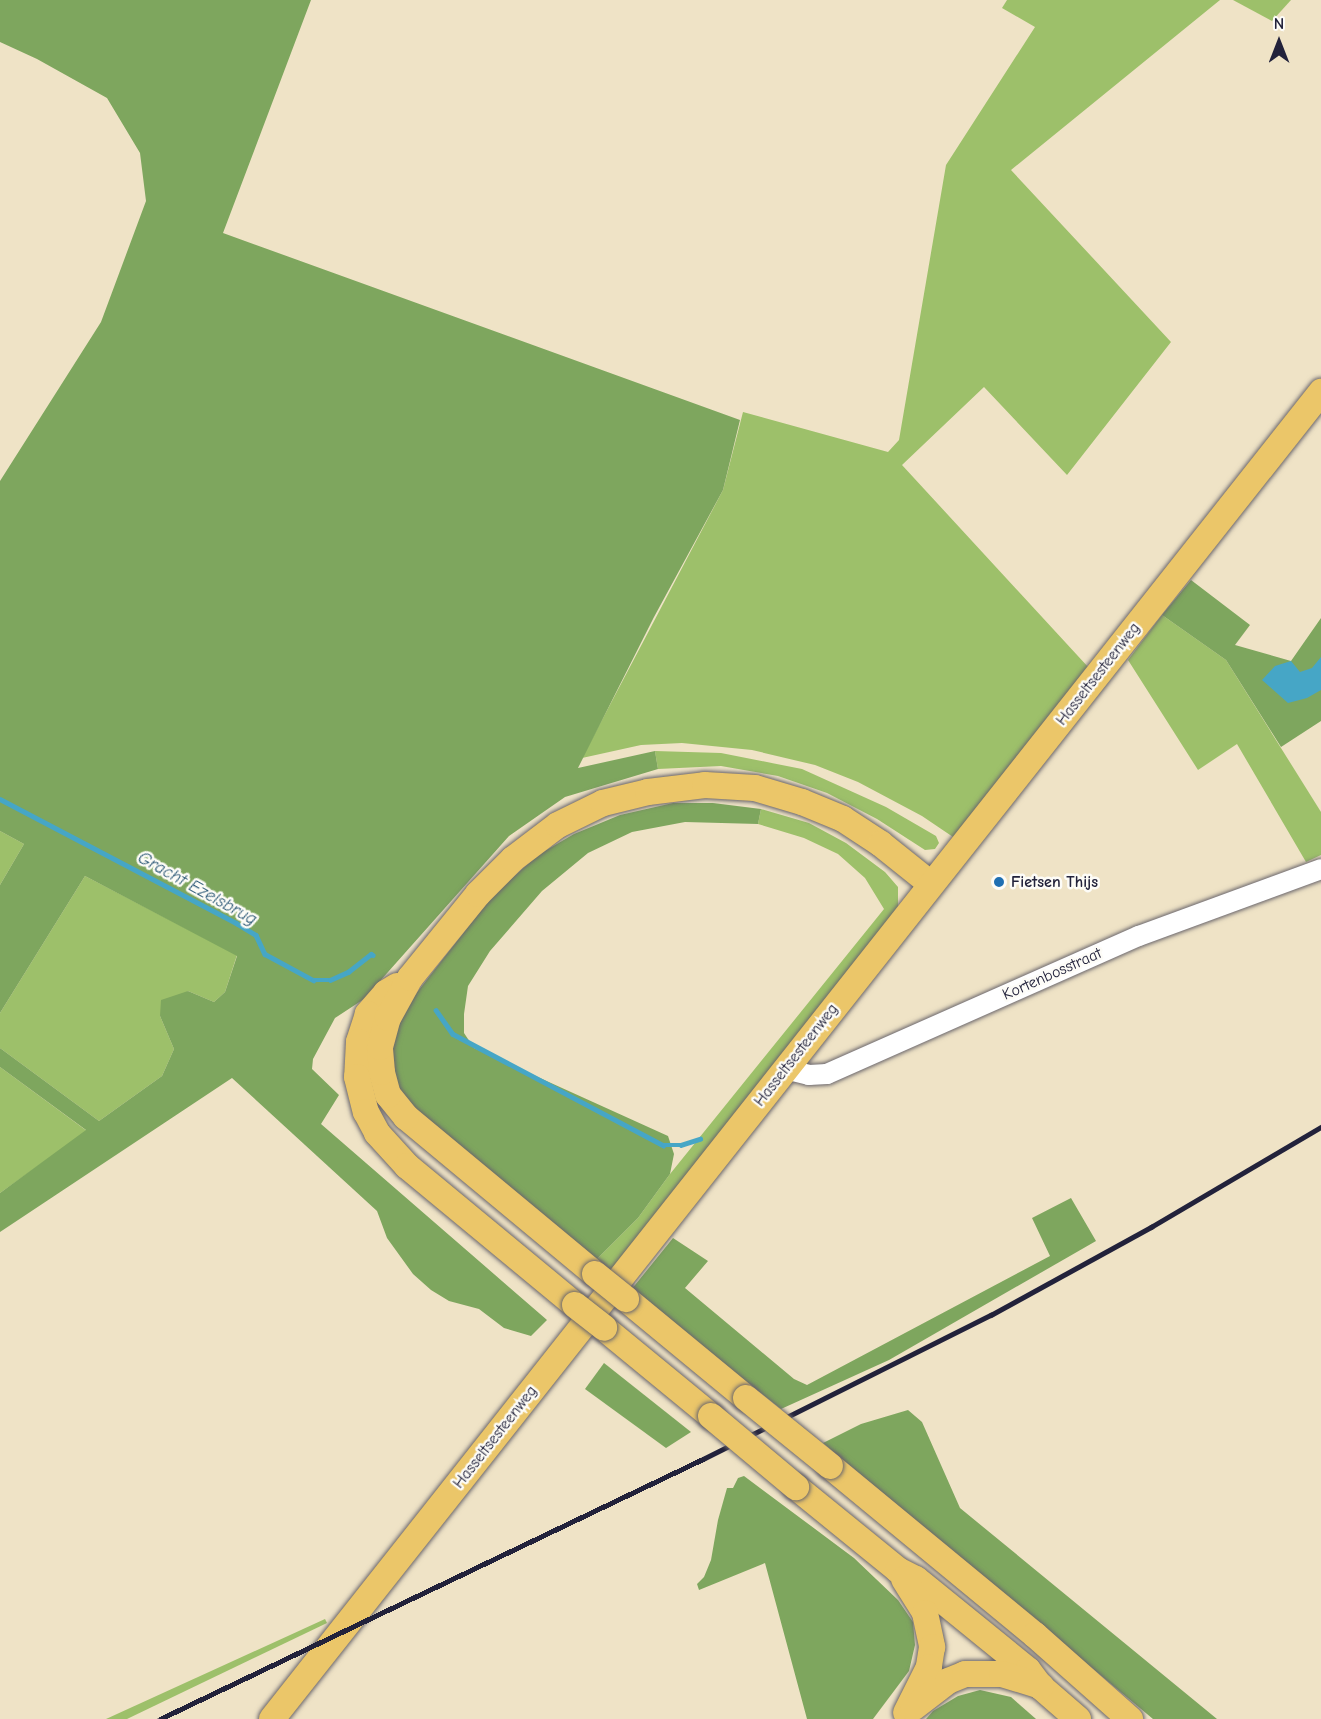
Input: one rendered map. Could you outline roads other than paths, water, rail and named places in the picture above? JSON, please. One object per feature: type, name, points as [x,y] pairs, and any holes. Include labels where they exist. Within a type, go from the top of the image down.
[{"type":"main road","name":"Hasseltsesteenweg","points":[[272,1719],[1321,392]]},
{"type":"main road","points":[[931,884],[853,825],[802,802],[755,788],[715,785],[648,792],[603,803],[558,825],[513,859],[478,894],[410,978],[387,1018],[380,1047],[388,1095],[406,1117],[475,1176],[1035,1635],[1130,1719]]},
{"type":"main road","points":[[410,978],[386,993],[368,1014],[359,1042],[357,1077],[366,1112],[376,1133],[407,1166],[457,1209],[898,1570],[916,1579],[1028,1670],[1041,1687],[1078,1719]]},
{"type":"main road","points":[[898,1570],[926,1613],[932,1647],[929,1667],[904,1716]]},
{"type":"main road","points":[[904,1716],[948,1681],[965,1674],[1002,1674],[1041,1687]]},
{"type":"street","name":"Kortenbosstraat","points":[[785,1069],[809,1075],[827,1074],[1138,936],[1321,869]]},
{"type":"water","points":[[1321,657],[1321,690],[1307,698],[1288,703],[1262,680],[1275,666],[1291,661],[1300,672],[1312,668]]},
{"type":"waterway","name":"Gracht Ezelsbrug","points":[[0,799],[236,923],[256,935],[265,954],[313,980],[330,980],[348,972],[371,954],[373,955]]},
{"type":"waterway","name":"Gracht Ezelsbrug","points":[[436,1010],[453,1034],[663,1145],[681,1145],[700,1139]]},
{"type":"railway","points":[[160,1719],[703,1459],[991,1315],[1151,1227],[1321,1127]]},
{"type":"place","name":"Fietsen Thijs","points":[[999,882]]}]
